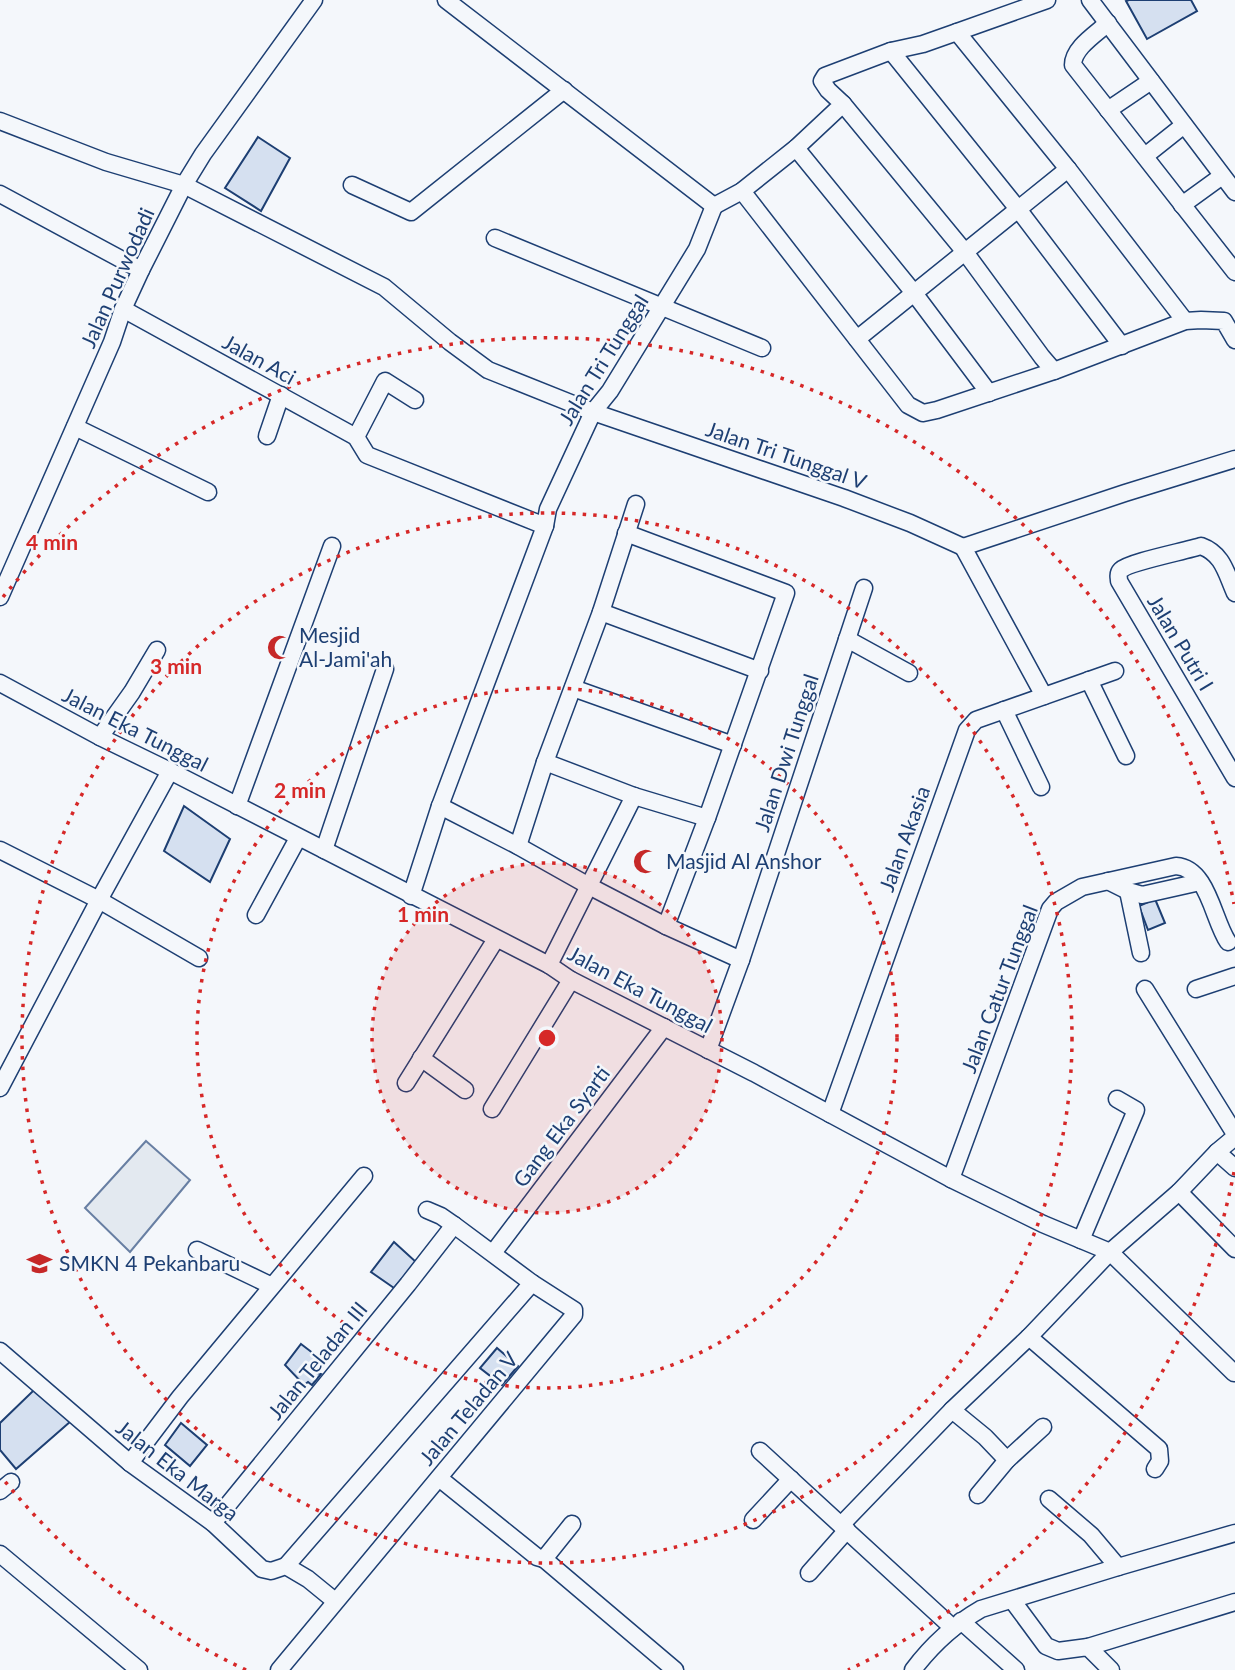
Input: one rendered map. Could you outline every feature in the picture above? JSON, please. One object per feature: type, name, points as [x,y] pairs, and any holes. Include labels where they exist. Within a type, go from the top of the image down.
[{"type":"street","name":"Jalan Purwodadi","points":[[0,597],[112,342],[123,309],[184,185],[203,154],[314,0]]},
{"type":"street","points":[[446,0],[714,206],[742,191],[796,148],[843,104]]},
{"type":"street","points":[[466,14],[477,0]]},
{"type":"street","points":[[1047,0],[923,44],[891,51],[823,78],[822,81],[965,252],[1054,371]]},
{"type":"street","points":[[1090,0],[1235,192]]},
{"type":"street","points":[[1108,23],[1077,51],[1072,60],[1073,65],[1182,205],[1232,261]]},
{"type":"street","points":[[957,32],[1068,169],[1185,321]]},
{"type":"street","points":[[891,51],[1018,209],[1122,346]]},
{"type":"street","points":[[1108,110],[1151,81]]},
{"type":"street","points":[[352,185],[411,212],[564,90]]},
{"type":"street","name":"Jalan Tri Tunggal V","points":[[0,121],[106,162],[184,185],[384,287],[488,370],[593,412],[844,498],[963,547]]},
{"type":"street","points":[[1144,156],[1184,125]]},
{"type":"street","points":[[796,148],[914,293],[989,393]]},
{"type":"street","points":[[857,339],[1068,169]]},
{"type":"street","points":[[1182,205],[1222,176]]},
{"type":"street","points":[[742,191],[908,405],[923,413],[1054,371],[1185,321],[1230,318],[1235,340]]},
{"type":"street","points":[[0,194],[141,270]]},
{"type":"street","name":"Jalan Tri Tunggal","points":[[411,896],[440,806],[545,526],[548,509],[593,412],[610,391],[697,249],[714,206]]},
{"type":"street","points":[[495,238],[762,348]]},
{"type":"street","name":"Jalan Aci","points":[[123,309],[356,437],[367,455],[545,526]]},
{"type":"street","points":[[356,437],[385,381],[415,400]]},
{"type":"street","points":[[267,436],[281,395]]},
{"type":"street","points":[[75,427],[208,492]]},
{"type":"street","points":[[1044,696],[963,547],[1235,459]]},
{"type":"street","points":[[518,846],[545,762],[601,612],[636,504]]},
{"type":"street","points":[[626,533],[786,593],[708,818],[666,926]]},
{"type":"street","points":[[237,806],[332,546]]},
{"type":"street","name":"Jalan Putri I","points":[[1235,593],[1220,558],[1201,546],[1135,563],[1121,570],[1118,576],[1235,778]]},
{"type":"street","name":"Jalan Dwi Tunggal","points":[[708,1050],[741,960],[864,587]]},
{"type":"street","points":[[601,612],[760,671]]},
{"type":"street","points":[[847,639],[909,673]]},
{"type":"street","points":[[100,737],[132,692],[157,650]]},
{"type":"street","points":[[324,850],[385,669]]},
{"type":"street","name":"Jalan Akasia","points":[[830,1114],[967,730],[976,720],[1115,671]]},
{"type":"street","points":[[1089,680],[1126,756]]},
{"type":"street","name":"Jalan Eka Tunggal","points":[[0,683],[100,737],[549,965],[571,980],[951,1179],[1110,1252]]},
{"type":"street","points":[[573,688],[733,745]]},
{"type":"street","points":[[1004,710],[1041,787]]},
{"type":"street","points":[[545,762],[634,796],[708,818]]},
{"type":"street","points":[[0,1088],[170,771]]},
{"type":"street","points":[[549,965],[634,796]]},
{"type":"street","points":[[440,806],[518,846],[589,887],[741,960]]},
{"type":"street","points":[[256,915],[298,838]]},
{"type":"street","points":[[0,850],[99,900],[200,958]]},
{"type":"street","name":"Jalan Catur Tunggal","points":[[951,1179],[1050,909],[1056,902],[1082,887],[1177,866],[1185,866],[1200,882]]},
{"type":"street","points":[[1108,881],[1142,895],[1200,882],[1228,942]]},
{"type":"street","points":[[1128,891],[1141,953]]},
{"type":"street","points":[[406,1083],[496,939]]},
{"type":"street","points":[[1196,989],[1235,976]]},
{"type":"street","points":[[492,1110],[571,980]]},
{"type":"street","points":[[809,1573],[844,1528],[952,1410],[1029,1336],[1110,1252],[1179,1192],[1235,1135],[1145,989]]},
{"type":"street","name":"Gang Eka Syarti","points":[[494,1252],[664,1027]]},
{"type":"street","points":[[421,1058],[465,1090]]},
{"type":"street","points":[[1081,1240],[1136,1110],[1117,1099]]},
{"type":"street","points":[[1217,1152],[1235,1168]]},
{"type":"street","points":[[130,1463],[180,1397],[365,1176]]},
{"type":"street","points":[[1179,1192],[1235,1249]]},
{"type":"street","name":"Jalan Teladan V","points":[[279,1670],[575,1315],[574,1310],[532,1283],[494,1252],[454,1224],[427,1210]]},
{"type":"street","name":"Jalan Teladan III","points":[[213,1523],[454,1224]]},
{"type":"street","points":[[197,1250],[272,1286]]},
{"type":"street","points":[[1110,1252],[1234,1373]]},
{"type":"street","points":[[286,1566],[532,1283]]},
{"type":"street","points":[[1029,1336],[1159,1449],[1160,1461],[1156,1469]]},
{"type":"street","name":"Jalan Eka Marga","points":[[0,1351],[130,1463],[213,1523],[262,1569],[271,1571],[286,1566],[308,1579],[335,1601]]},
{"type":"street","points":[[952,1410],[985,1437],[1007,1460]]},
{"type":"street","points":[[978,1495],[1007,1460],[1043,1427]]},
{"type":"street","points":[[760,1451],[844,1528],[957,1625],[1016,1670]]},
{"type":"street","points":[[439,1478],[537,1557],[544,1559],[675,1670]]},
{"type":"street","points":[[753,1520],[791,1479]]},
{"type":"street","points":[[1049,1499],[1091,1535],[1118,1567]]},
{"type":"street","points":[[544,1559],[572,1524]]},
{"type":"street","points":[[916,1669],[920,1660],[957,1625],[981,1609],[1235,1533]]},
{"type":"street","points":[[0,1554],[139,1670]]},
{"type":"street","points":[[1012,1600],[1046,1646],[1058,1651],[1088,1647],[1235,1602]]},
{"type":"street","points":[[1088,1647],[1111,1670]]},
{"type":"shaded area","points":[[146,1141],[190,1180],[130,1252],[85,1208]]},
{"type":"building","points":[[1191,0],[1197,11],[1147,39],[1126,1]]},
{"type":"building","points":[[258,137],[290,158],[261,211],[225,188]]},
{"type":"building","points":[[184,806],[230,839],[210,882],[164,851]]},
{"type":"building","points":[[1155,899],[1165,923],[1148,930],[1139,906]]},
{"type":"building","points":[[394,1242],[416,1262],[394,1288],[371,1272]]},
{"type":"building","points":[[301,1344],[318,1357],[317,1360],[323,1366],[317,1373],[321,1374],[312,1385],[308,1382],[304,1385],[285,1365]]},
{"type":"building","points":[[497,1348],[518,1366],[502,1385],[480,1368]]},
{"type":"building","points":[[34,1390],[71,1421],[16,1469],[0,1450],[0,1423]]},
{"type":"building","points":[[181,1423],[207,1445],[190,1466],[165,1445]]},
{"type":"place","name":"Mesjid Al-Jami'ah","points":[[279,648]]},
{"type":"place","name":"Masjid Al Anshor","points":[[646,862]]},
{"type":"place","name":"SMKN 4 Pekanbaru","points":[[39,1264]]}]
